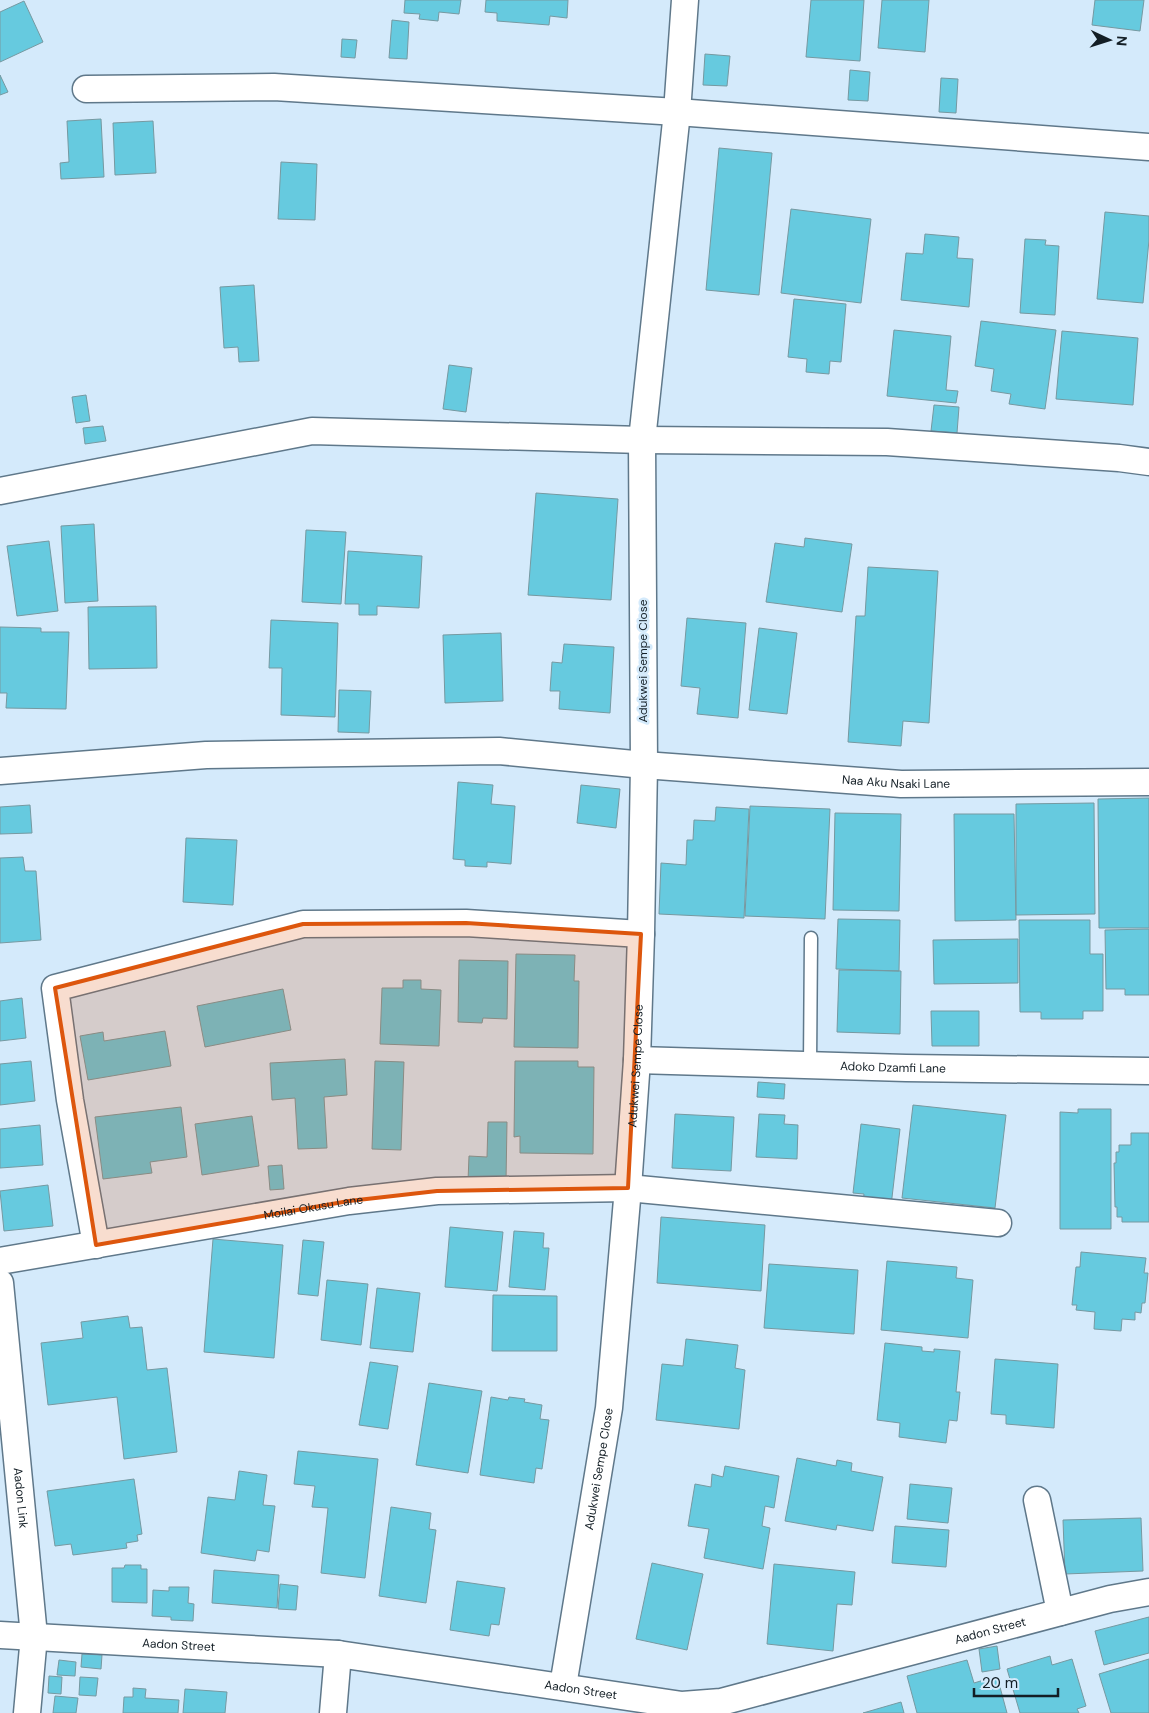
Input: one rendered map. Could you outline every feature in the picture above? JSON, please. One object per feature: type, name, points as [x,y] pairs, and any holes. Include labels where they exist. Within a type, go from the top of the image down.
[{"type":"street","name":"Adukwei Sempe Close","points":[[563,1686],[609,1408],[628,1188],[637,1060],[641,934],[644,765],[642,440],[686,0]]},
{"type":"street","points":[[86,89],[274,87],[676,112],[1149,146]]},
{"type":"street","points":[[0,491],[312,431],[642,440],[887,442],[1109,457],[1149,462]]},
{"type":"street","name":"Naa Aku Nsaki Lane","points":[[0,771],[206,756],[499,751],[644,765],[901,784],[1149,782]]},
{"type":"street","points":[[96,1245],[70,1100],[55,988],[303,924],[466,923],[641,934]]},
{"type":"street","name":"Adoko Dzamfi Lane","points":[[637,1060],[906,1068],[1149,1070]]},
{"type":"street","name":"Moilai Okusu Lane","points":[[0,1261],[349,1201],[428,1192],[628,1188],[998,1223]]},
{"type":"street","name":"Aadon Link","points":[[0,1283],[34,1636],[27,1713]]},
{"type":"street","points":[[1037,1500],[1060,1612]]},
{"type":"street","name":"Aadon Street","points":[[0,1635],[338,1654],[563,1686],[621,1704],[682,1705],[721,1702],[1110,1599],[1149,1592]]},
{"type":"street","points":[[333,1713],[338,1654]]},
{"type":"lane","points":[[810,1065],[811,938]]},
{"type":"highlighted area","points":[[466,923],[641,934],[628,1188],[437,1191],[349,1201],[96,1245],[55,988],[303,924]]},
{"type":"building","points":[[405,0],[461,0],[459,14],[439,12],[438,21],[419,19],[420,14],[404,13]]},
{"type":"building","points":[[486,0],[568,0],[567,18],[550,16],[549,25],[497,21],[497,13],[485,12]]},
{"type":"building","points":[[811,0],[864,0],[860,61],[806,57]]},
{"type":"building","points":[[882,0],[929,0],[925,52],[878,48]]},
{"type":"building","points":[[1095,0],[1144,0],[1140,31],[1092,25]]},
{"type":"building","points":[[24,1],[43,42],[0,62],[0,12]]},
{"type":"building","points":[[392,20],[409,22],[407,59],[389,58]]},
{"type":"building","points":[[342,39],[357,40],[355,58],[341,57]]},
{"type":"building","points":[[705,54],[730,56],[727,86],[703,85]]},
{"type":"building","points":[[850,70],[870,72],[868,101],[848,100]]},
{"type":"building","points":[[0,75],[8,92],[0,95]]},
{"type":"building","points":[[941,78],[958,79],[956,113],[939,112]]},
{"type":"building","points":[[101,119],[104,177],[61,179],[60,163],[69,162],[67,121]]},
{"type":"building","points":[[153,121],[156,173],[115,175],[113,123]]},
{"type":"building","points":[[719,148],[772,153],[759,295],[706,290]]},
{"type":"building","points":[[281,162],[317,164],[315,220],[278,219]]},
{"type":"building","points":[[791,209],[871,219],[861,303],[781,293]]},
{"type":"building","points":[[1105,212],[1149,216],[1149,240],[1143,303],[1097,299]]},
{"type":"building","points":[[925,234],[959,237],[957,258],[973,259],[969,307],[901,300],[906,253],[923,254]]},
{"type":"building","points":[[1025,239],[1046,240],[1045,245],[1059,246],[1055,315],[1020,313]]},
{"type":"building","points":[[254,285],[259,361],[239,362],[238,347],[224,348],[220,287]]},
{"type":"building","points":[[794,299],[846,304],[841,362],[830,361],[829,374],[806,372],[807,359],[788,357]]},
{"type":"building","points":[[981,321],[1056,330],[1045,409],[1009,404],[1011,394],[991,391],[994,369],[975,366]]},
{"type":"building","points":[[894,330],[951,336],[946,390],[958,391],[956,403],[887,396]]},
{"type":"building","points":[[1062,331],[1138,338],[1133,405],[1056,399]]},
{"type":"building","points":[[449,365],[472,368],[466,412],[443,409]]},
{"type":"building","points":[[86,395],[90,421],[76,423],[72,397]]},
{"type":"building","points":[[934,405],[959,407],[957,433],[931,431]]},
{"type":"building","points":[[103,426],[106,441],[85,444],[83,428]]},
{"type":"building","points":[[536,493],[618,499],[611,600],[528,595]]},
{"type":"building","points":[[94,524],[98,601],[65,603],[61,526]]},
{"type":"building","points":[[306,530],[346,532],[341,604],[302,602]]},
{"type":"building","points":[[805,538],[852,544],[842,612],[766,602],[775,543],[804,547]]},
{"type":"building","points":[[49,541],[58,611],[17,616],[7,546]]},
{"type":"building","points":[[348,551],[422,556],[419,608],[377,606],[377,615],[359,615],[359,604],[345,604]]},
{"type":"building","points":[[868,567],[938,571],[929,723],[903,721],[901,746],[848,742],[856,616],[865,616]]},
{"type":"building","points":[[156,606],[157,668],[89,669],[88,607]]},
{"type":"building","points":[[687,618],[746,623],[738,718],[697,714],[700,688],[681,686]]},
{"type":"building","points":[[271,620],[338,623],[335,717],[281,715],[282,668],[269,668]]},
{"type":"building","points":[[0,627],[41,628],[41,632],[69,632],[66,709],[6,708],[7,693],[0,693]]},
{"type":"building","points":[[759,628],[797,633],[787,714],[749,710]]},
{"type":"building","points":[[501,633],[503,701],[445,703],[443,635]]},
{"type":"building","points":[[564,644],[614,647],[610,713],[559,709],[560,691],[550,691],[552,662],[562,663]]},
{"type":"building","points":[[339,690],[371,691],[369,733],[338,732]]},
{"type":"building","points":[[458,782],[493,785],[491,804],[515,806],[511,864],[487,862],[487,867],[465,866],[465,860],[453,859]]},
{"type":"building","points":[[581,785],[620,789],[616,828],[577,823]]},
{"type":"building","points":[[1149,798],[1149,928],[1099,928],[1098,799]]},
{"type":"building","points":[[1094,803],[1095,914],[1016,915],[1016,804]]},
{"type":"building","points":[[30,805],[32,833],[0,834],[0,807]]},
{"type":"building","points":[[750,806],[830,809],[825,919],[745,916]]},
{"type":"building","points":[[716,807],[749,809],[744,918],[659,914],[661,863],[686,865],[687,840],[693,840],[694,820],[715,821]]},
{"type":"building","points":[[835,813],[901,814],[899,911],[833,910]]},
{"type":"building","points":[[954,814],[1014,814],[1016,920],[955,921]]},
{"type":"building","points":[[186,838],[237,840],[233,905],[183,902]]},
{"type":"building","points":[[23,857],[25,871],[36,871],[41,940],[0,943],[0,858]]},
{"type":"building","points":[[838,919],[900,920],[899,971],[836,969]]},
{"type":"building","points":[[1019,920],[1090,920],[1090,954],[1103,954],[1103,1011],[1083,1011],[1083,1019],[1041,1019],[1041,1012],[1020,1012]]},
{"type":"building","points":[[1149,929],[1149,995],[1125,995],[1125,989],[1106,989],[1105,930]]},
{"type":"building","points":[[1018,939],[1018,983],[934,984],[933,940]]},
{"type":"building","points":[[516,954],[575,955],[574,981],[579,981],[578,1048],[514,1047]]},
{"type":"building","points":[[459,960],[508,961],[507,1019],[483,1018],[482,1023],[458,1022]]},
{"type":"building","points":[[839,970],[901,971],[900,1034],[837,1032]]},
{"type":"building","points":[[403,980],[421,980],[421,989],[441,990],[439,1046],[380,1044],[382,988],[403,988]]},
{"type":"building","points":[[283,989],[291,1030],[205,1047],[197,1006]]},
{"type":"building","points":[[22,998],[26,1038],[0,1041],[0,1001]]},
{"type":"building","points":[[931,1011],[979,1011],[979,1046],[932,1046]]},
{"type":"building","points":[[165,1031],[171,1066],[88,1080],[80,1036],[103,1032],[104,1041]]},
{"type":"building","points":[[345,1059],[347,1095],[324,1097],[327,1148],[298,1149],[295,1098],[272,1100],[270,1063]]},
{"type":"building","points":[[31,1061],[35,1101],[0,1105],[0,1064]]},
{"type":"building","points":[[375,1061],[404,1062],[401,1150],[372,1149]]},
{"type":"building","points":[[515,1061],[578,1061],[578,1067],[594,1067],[593,1154],[520,1153],[520,1136],[514,1137]]},
{"type":"building","points":[[758,1082],[785,1084],[784,1099],[757,1097]]},
{"type":"building","points":[[913,1105],[1006,1115],[995,1208],[902,1198]]},
{"type":"building","points":[[181,1107],[187,1157],[150,1162],[152,1173],[103,1179],[95,1117]]},
{"type":"building","points":[[1078,1109],[1111,1109],[1111,1229],[1060,1229],[1060,1112],[1078,1113]]},
{"type":"building","points":[[675,1114],[734,1117],[731,1171],[672,1168]]},
{"type":"building","points":[[759,1114],[785,1115],[784,1124],[798,1125],[797,1159],[756,1157]]},
{"type":"building","points":[[252,1116],[259,1166],[202,1175],[195,1124]]},
{"type":"building","points":[[488,1122],[507,1122],[506,1181],[468,1181],[469,1156],[487,1157]]},
{"type":"building","points":[[861,1124],[900,1129],[891,1206],[863,1203],[864,1194],[853,1193]]},
{"type":"building","points":[[40,1125],[43,1165],[0,1168],[0,1129]]},
{"type":"building","points":[[1131,1133],[1149,1133],[1149,1222],[1122,1222],[1122,1217],[1117,1217],[1114,1163],[1116,1163],[1116,1152],[1119,1152],[1119,1145],[1131,1145]]},
{"type":"building","points":[[282,1165],[284,1189],[270,1190],[268,1166]]},
{"type":"building","points":[[48,1185],[53,1226],[4,1231],[0,1191]]},
{"type":"building","points":[[661,1217],[765,1225],[761,1291],[657,1283]]},
{"type":"building","points":[[450,1227],[503,1232],[497,1291],[445,1287]]},
{"type":"building","points":[[514,1231],[544,1233],[543,1248],[549,1248],[545,1290],[509,1287]]},
{"type":"building","points":[[213,1239],[283,1245],[274,1358],[204,1352]]},
{"type":"building","points":[[303,1240],[324,1242],[318,1296],[298,1294]]},
{"type":"building","points":[[1081,1252],[1146,1258],[1144,1273],[1148,1273],[1145,1303],[1142,1303],[1141,1313],[1135,1312],[1135,1320],[1122,1319],[1121,1331],[1094,1329],[1095,1312],[1076,1310],[1077,1305],[1072,1305],[1076,1267],[1080,1267]]},
{"type":"building","points":[[887,1261],[957,1267],[956,1278],[973,1280],[968,1338],[881,1330]]},
{"type":"building","points":[[769,1264],[858,1270],[854,1334],[764,1328]]},
{"type":"building","points":[[327,1280],[368,1284],[361,1345],[321,1340]]},
{"type":"building","points":[[377,1288],[420,1293],[413,1352],[370,1348]]},
{"type":"building","points":[[493,1295],[557,1296],[557,1351],[492,1351]]},
{"type":"building","points":[[128,1316],[130,1328],[142,1327],[147,1370],[167,1368],[177,1452],[124,1459],[117,1397],[48,1405],[41,1343],[83,1338],[81,1322]]},
{"type":"building","points":[[686,1339],[738,1345],[735,1368],[745,1370],[739,1429],[656,1420],[662,1364],[683,1366]]},
{"type":"building","points":[[885,1343],[922,1347],[922,1351],[934,1352],[934,1349],[960,1351],[956,1392],[960,1392],[957,1421],[949,1420],[946,1443],[899,1437],[900,1423],[877,1420]]},
{"type":"building","points":[[995,1359],[1058,1364],[1054,1428],[1006,1424],[1006,1415],[991,1414]]},
{"type":"building","points":[[370,1362],[398,1366],[388,1429],[359,1425]]},
{"type":"building","points":[[429,1383],[482,1391],[468,1473],[416,1465]]},
{"type":"building","points":[[491,1397],[508,1400],[509,1397],[525,1399],[524,1402],[542,1405],[540,1419],[549,1420],[542,1469],[536,1468],[534,1483],[480,1475]]},
{"type":"building","points":[[298,1451],[378,1459],[365,1578],[321,1573],[328,1508],[312,1507],[315,1486],[294,1484]]},
{"type":"building","points":[[797,1458],[836,1466],[837,1460],[852,1463],[851,1471],[883,1477],[873,1531],[837,1525],[836,1530],[785,1521]]},
{"type":"building","points":[[725,1466],[779,1476],[774,1508],[765,1506],[762,1526],[770,1528],[763,1569],[704,1558],[709,1529],[688,1526],[695,1484],[711,1487],[712,1474],[723,1477]]},
{"type":"building","points":[[239,1471],[267,1475],[263,1505],[275,1506],[269,1552],[257,1550],[255,1561],[201,1553],[208,1497],[235,1500]]},
{"type":"building","points":[[134,1479],[142,1534],[137,1535],[138,1541],[126,1543],[127,1548],[73,1555],[71,1544],[55,1546],[47,1491]]},
{"type":"building","points":[[910,1484],[952,1488],[948,1523],[907,1519]]},
{"type":"building","points":[[391,1507],[431,1513],[429,1529],[436,1530],[426,1603],[379,1596]]},
{"type":"building","points":[[1141,1518],[1143,1571],[1065,1574],[1063,1520]]},
{"type":"building","points":[[895,1526],[949,1530],[946,1567],[892,1563]]},
{"type":"building","points":[[652,1563],[703,1574],[687,1650],[636,1639]]},
{"type":"building","points":[[774,1564],[855,1572],[852,1605],[837,1604],[833,1651],[767,1644]]},
{"type":"building","points":[[125,1565],[141,1565],[141,1569],[147,1569],[147,1603],[112,1602],[112,1568],[124,1568]]},
{"type":"building","points":[[214,1570],[279,1575],[277,1608],[212,1603]]},
{"type":"building","points":[[457,1581],[505,1588],[499,1625],[491,1624],[489,1636],[450,1630]]},
{"type":"building","points":[[280,1584],[298,1586],[296,1610],[278,1609]]},
{"type":"building","points":[[169,1587],[189,1587],[188,1603],[194,1604],[193,1621],[171,1620],[171,1617],[152,1616],[153,1590],[169,1591]]},
{"type":"building","points":[[1149,1617],[1149,1653],[1104,1665],[1095,1631]]},
{"type":"building","points":[[997,1646],[1000,1669],[982,1672],[979,1649]]},
{"type":"building","points":[[82,1654],[102,1655],[101,1669],[81,1667]]},
{"type":"building","points":[[1050,1656],[1052,1665],[1072,1659],[1086,1706],[1077,1709],[1079,1713],[1020,1713],[1007,1669]]},
{"type":"building","points":[[1149,1659],[1149,1713],[1111,1713],[1099,1674]]},
{"type":"building","points":[[59,1660],[76,1662],[75,1676],[57,1675]]},
{"type":"building","points":[[967,1660],[974,1683],[997,1676],[1007,1713],[917,1713],[907,1676]]},
{"type":"building","points":[[49,1676],[62,1677],[61,1694],[48,1693]]},
{"type":"building","points":[[80,1677],[98,1678],[96,1696],[79,1695]]},
{"type":"building","points":[[133,1688],[146,1689],[145,1698],[179,1700],[178,1713],[123,1713],[124,1697],[133,1697]]},
{"type":"building","points":[[185,1689],[227,1692],[225,1713],[183,1713]]},
{"type":"building","points":[[55,1696],[78,1698],[76,1713],[53,1713]]},
{"type":"building","points":[[901,1702],[904,1713],[863,1713]]}]
